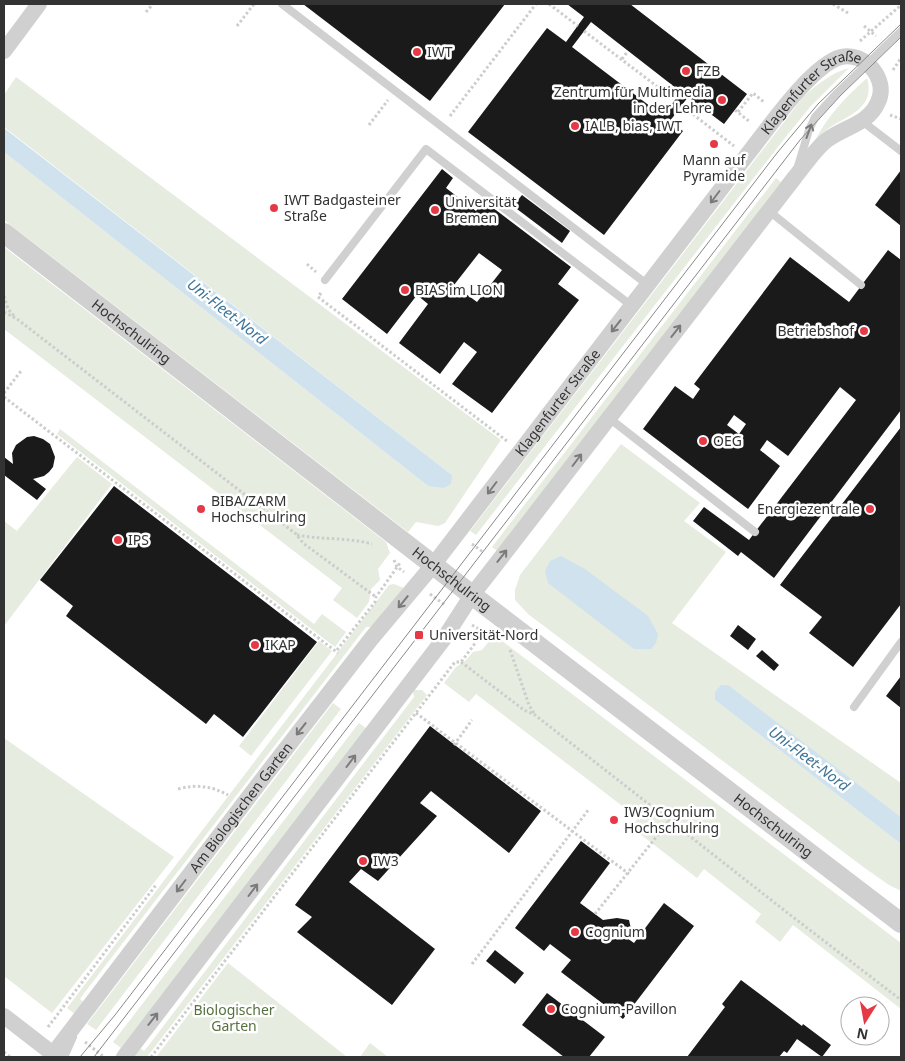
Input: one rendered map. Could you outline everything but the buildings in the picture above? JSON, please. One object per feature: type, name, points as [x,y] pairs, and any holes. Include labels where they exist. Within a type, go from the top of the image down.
[{"type":"street","points":[[4,51],[39,4]]},
{"type":"street","name":"Klagenfurter Straße","points":[[434,564],[747,155],[807,81],[822,66],[841,57],[855,57],[867,64],[879,77],[882,86],[879,102],[869,116],[826,140],[795,177],[472,595]]},
{"type":"street","name":"Hochschulring","points":[[4,233],[472,595],[901,923]]},
{"type":"street","name":"Am Biologischen Garten","points":[[58,1056],[80,1019],[244,804],[434,564]]},
{"type":"street","points":[[124,1054],[444,639],[472,595]]},
{"type":"street","points":[[4,1016],[58,1056]]},
{"type":"lane","points":[[282,4],[441,128],[648,285]]},
{"type":"lane","points":[[795,177],[814,117],[837,92],[901,31]]},
{"type":"lane","points":[[862,121],[901,151]]},
{"type":"lane","points":[[325,280],[426,149],[632,306]]},
{"type":"lane","points":[[768,211],[861,285]]},
{"type":"lane","points":[[610,418],[755,532]]},
{"type":"lane","points":[[854,707],[901,642]]},
{"type":"path","points":[[146,12],[153,4]]},
{"type":"path","points":[[237,26],[254,4]]},
{"type":"path","points":[[441,128],[536,4]]},
{"type":"path","points":[[549,4],[578,26]]},
{"type":"path","points":[[833,4],[848,13]]},
{"type":"path","points":[[871,32],[901,5]]},
{"type":"path","points":[[584,31],[675,100]]},
{"type":"path","points":[[622,59],[628,51]]},
{"type":"path","points":[[369,125],[395,92]]},
{"type":"path","points":[[738,112],[753,93],[780,114]]},
{"type":"path","points":[[682,105],[747,155]]},
{"type":"path","points":[[325,280],[325,288],[318,297],[502,438],[522,449]]},
{"type":"path","points":[[4,296],[8,309],[17,319]]},
{"type":"path","points":[[4,312],[17,319],[296,534],[303,542],[376,596],[411,547]]},
{"type":"path","points":[[21,371],[4,395],[217,563],[353,664]]},
{"type":"path","points":[[458,532],[496,563]]},
{"type":"path","points":[[296,534],[307,537],[359,540],[374,545]]},
{"type":"path","points":[[391,554],[397,566]]},
{"type":"path","points":[[461,662],[482,632],[503,618]]},
{"type":"path","points":[[508,646],[520,674],[529,705],[535,715]]},
{"type":"path","points":[[151,1057],[455,662],[461,662],[524,710],[535,715],[901,1000]]},
{"type":"path","points":[[397,700],[629,874]]},
{"type":"path","points":[[455,743],[472,720]]},
{"type":"path","points":[[178,789],[193,785],[214,788],[244,804]]},
{"type":"path","points":[[472,964],[589,809]]},
{"type":"path","points":[[595,914],[629,874],[669,821]]},
{"type":"path","points":[[4,1052],[10,1057]]},
{"type":"green space","points":[[849,68],[811,106],[788,134],[476,535],[470,531],[804,96],[831,76]]},
{"type":"green space","points":[[16,77],[501,440],[445,523],[438,526],[416,522],[408,532],[4,220],[4,152],[428,486],[452,475],[4,127],[4,95]]},
{"type":"green space","points":[[867,78],[868,97],[864,104],[827,130],[813,145],[823,126],[836,109]]},
{"type":"green space","points":[[776,178],[781,182],[497,551],[492,547]]},
{"type":"green space","points":[[4,247],[386,542],[390,553],[378,569],[380,580],[371,589],[369,602],[357,618],[333,600],[342,588],[4,329]]},
{"type":"green space","points":[[60,429],[314,624],[322,614],[346,632],[335,647],[57,434]]},
{"type":"green space","points":[[621,444],[700,503],[684,521],[726,552],[672,623],[901,783],[901,817],[728,686],[715,700],[901,844],[901,891],[862,866],[528,614],[515,600],[515,590],[520,575]]},
{"type":"green space","points":[[77,457],[112,484],[4,626],[4,521],[17,531]]},
{"type":"green space","points":[[394,584],[404,588],[374,627],[366,627],[85,992],[80,999],[85,1003],[76,1015],[67,1008],[389,585]]},
{"type":"green space","points":[[494,635],[901,943],[901,1009],[890,1000],[890,996],[884,996],[793,925],[780,942],[755,922],[761,914],[704,869],[697,878],[631,827],[638,818],[476,694],[469,702],[444,683],[456,667],[473,652],[482,650]]},
{"type":"green space","points":[[319,641],[332,651],[251,756],[239,746]]},
{"type":"green space","points":[[413,690],[422,690],[427,695],[147,1057],[133,1057],[140,1048],[144,1051],[149,1045],[414,697]]},
{"type":"green space","points":[[333,703],[341,709],[96,1030],[87,1024]]},
{"type":"green space","points":[[359,723],[367,729],[121,1048],[113,1042]]},
{"type":"green space","points":[[4,738],[174,857],[52,1013],[4,976]]},
{"type":"green space","name":"Biologischer Garten","points":[[228,963],[347,1057],[156,1057]]},
{"type":"green space","points":[[370,1043],[388,1057],[360,1057]]},
{"type":"water","name":"Uni-Fleet-Nord","points":[[4,128],[452,475],[451,484],[444,488],[428,486],[4,152]]},
{"type":"water","points":[[561,556],[585,569],[648,616],[658,634],[656,643],[651,649],[634,649],[548,583],[545,571],[550,561]]},
{"type":"water","name":"Uni-Fleet-Nord","points":[[721,685],[728,685],[901,817],[901,844],[715,700],[715,692]]},
{"type":"tram line","points":[[80,1057],[115,1015],[777,153],[818,104],[901,24]]},
{"type":"tram line","points":[[94,1057],[800,140],[841,95],[901,37]]},
{"type":"place","name":"IWT","points":[[417,52]]},
{"type":"place","name":"FZB","points":[[686,71]]},
{"type":"place","name":"Zentrum für Multimedia in der Lehre","points":[[722,100]]},
{"type":"place","name":"IALB, bias, IWT","points":[[575,126]]},
{"type":"place","name":"Mann auf Pyramide","points":[[714,144]]},
{"type":"place","name":"IWT Badgasteiner Straße","points":[[274,208]]},
{"type":"place","name":"Universität Bremen","points":[[435,210]]},
{"type":"place","name":"BIAS im LION","points":[[405,290]]},
{"type":"place","name":"Betriebshof","points":[[864,331]]},
{"type":"place","name":"OEG","points":[[703,441]]},
{"type":"place","name":"BIBA/ZARM Hochschulring","points":[[201,509]]},
{"type":"place","name":"Energiezentrale","points":[[870,509]]},
{"type":"place","name":"IPS","points":[[118,540]]},
{"type":"place","name":"Universität-Nord","points":[[419,635]]},
{"type":"place","name":"IKAP","points":[[255,645]]},
{"type":"place","name":"IW3/Cognium Hochschulring","points":[[614,820]]},
{"type":"place","name":"IW3","points":[[363,861]]},
{"type":"place","name":"Cognium","points":[[575,932]]},
{"type":"place","name":"Cognium-Pavillon","points":[[551,1009]]}]
